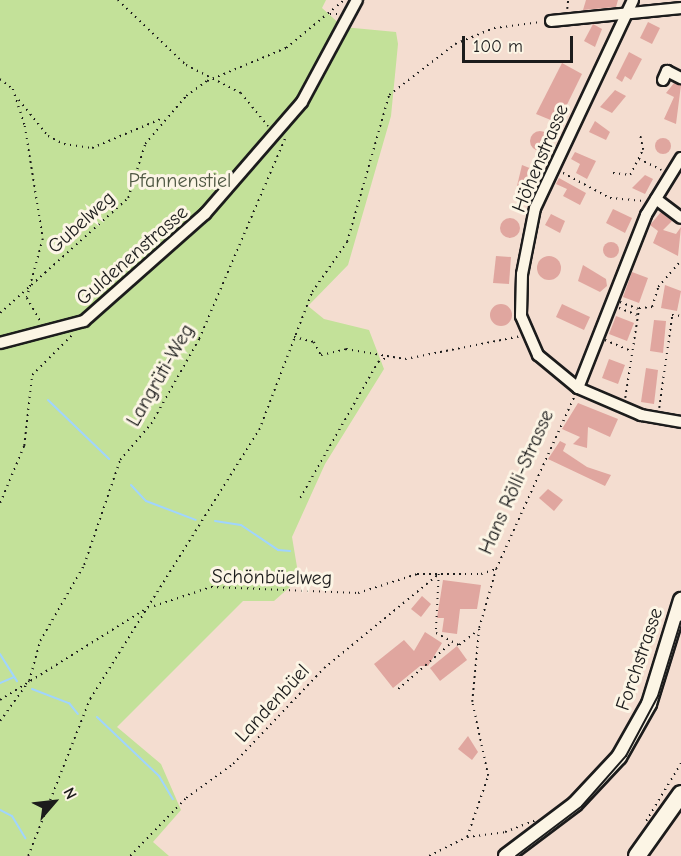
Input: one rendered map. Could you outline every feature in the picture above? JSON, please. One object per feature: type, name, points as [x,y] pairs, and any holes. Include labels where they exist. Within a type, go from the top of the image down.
[{"type":"highway","points":[[637,856],[681,794]]},
{"type":"highway","points":[[646,856],[681,806]]},
{"type":"main road","name":"Forchstrasse","points":[[506,856],[552,823],[599,781],[635,731],[681,600]]},
{"type":"street","name":"Guldenenstrasse","points":[[0,343],[84,321],[205,214],[282,132],[308,92],[347,13],[357,0]]},
{"type":"street","name":"Höhenstrasse","points":[[525,336],[520,296],[527,239],[551,167],[633,0]]},
{"type":"street","points":[[551,21],[628,11],[681,8]]},
{"type":"street","points":[[663,80],[667,71],[681,78]]},
{"type":"street","points":[[578,388],[655,201],[681,158]]},
{"type":"street","points":[[655,201],[681,218]]},
{"type":"street","points":[[525,336],[538,355],[578,388],[623,408],[681,422]]},
{"type":"path","points":[[118,0],[175,57],[241,93],[259,120],[282,132]]},
{"type":"path","name":"Gubelweg","points":[[0,313],[27,292],[86,230],[128,198],[141,152],[164,118],[212,79],[286,48],[344,0]]},
{"type":"path","points":[[567,19],[568,0]]},
{"type":"path","points":[[329,14],[347,13]]},
{"type":"path","points":[[28,856],[90,699],[152,607],[259,430],[292,337],[312,292],[347,242],[389,95],[455,44],[494,28],[551,21]]},
{"type":"path","points":[[0,79],[48,136],[64,144],[92,148],[164,118]]},
{"type":"path","points":[[18,98],[43,239],[27,292],[31,310],[51,330]]},
{"type":"path","name":"Langrüti-Weg","points":[[29,681],[40,641],[84,565],[120,460],[151,424],[181,373],[282,132]]},
{"type":"path","points":[[613,172],[630,175],[644,141],[640,136]]},
{"type":"path","points":[[638,159],[671,174]]},
{"type":"path","points":[[551,167],[610,198],[655,201]]},
{"type":"path","points":[[612,302],[639,310],[652,307],[658,287],[681,261]]},
{"type":"path","points":[[678,267],[681,270]]},
{"type":"path","points":[[612,302],[638,316]]},
{"type":"path","points":[[623,408],[639,310]]},
{"type":"path","points":[[658,418],[672,315],[681,316]]},
{"type":"path","points":[[0,503],[24,446],[32,375],[84,321]]},
{"type":"path","points":[[300,498],[378,362],[386,358],[525,336]]},
{"type":"path","points":[[292,337],[306,337],[321,355],[346,349],[386,358]]},
{"type":"path","points":[[598,337],[632,352]]},
{"type":"path","name":"Hans Rölli-Strasse","points":[[467,837],[488,777],[472,702],[479,628],[496,569],[578,388]]},
{"type":"path","name":"Schönbüelweg","points":[[0,700],[127,616],[211,587],[358,593],[409,576],[496,569]]},
{"type":"path","points":[[440,573],[434,629],[450,644]]},
{"type":"path","name":"Landenbüel","points":[[130,856],[186,798],[233,764],[324,668],[440,573]]},
{"type":"path","points":[[398,689],[450,644],[465,644],[479,628]]},
{"type":"path","points":[[0,721],[29,681]]},
{"type":"path","points":[[642,828],[681,763]]},
{"type":"path","points":[[429,856],[467,837],[505,832],[543,817],[552,823]]},
{"type":"shaded area","points":[[681,611],[662,689],[624,762],[573,817],[512,856],[616,765]]},
{"type":"green space","name":"Pfannenstiel","points":[[0,0],[326,0],[322,8],[343,27],[396,32],[398,44],[391,116],[348,265],[308,306],[324,319],[369,330],[384,369],[325,464],[292,537],[299,579],[274,601],[243,601],[117,727],[161,764],[181,810],[153,842],[169,856],[0,856]]},
{"type":"building","points":[[586,0],[618,0],[616,7],[583,10]]},
{"type":"building","points":[[648,22],[660,28],[652,44],[640,38]]},
{"type":"building","points":[[593,24],[602,29],[595,47],[584,41]]},
{"type":"building","points":[[629,52],[642,59],[631,80],[625,76],[622,82],[616,78]]},
{"type":"building","points":[[562,63],[582,74],[558,123],[536,114]]},
{"type":"building","points":[[674,83],[681,85],[676,124],[664,119],[674,97],[666,93]]},
{"type":"building","points":[[615,90],[626,96],[612,113],[600,107]]},
{"type":"building","points":[[595,121],[610,132],[606,140],[589,132]]},
{"type":"building","points":[[540,131],[547,134],[550,141],[547,148],[540,151],[533,148],[530,141],[533,134]]},
{"type":"building","points":[[660,138],[666,138],[671,146],[669,152],[660,154],[655,149],[655,143]]},
{"type":"building","points":[[575,152],[596,161],[587,179],[576,173],[580,164],[571,159]]},
{"type":"building","points":[[522,165],[537,171],[528,191],[517,186]]},
{"type":"building","points":[[645,175],[653,179],[645,194],[632,188]]},
{"type":"building","points":[[559,178],[586,193],[580,205],[563,196],[567,189],[556,184]]},
{"type":"building","points":[[613,209],[632,218],[625,233],[606,223]]},
{"type":"building","points":[[661,212],[672,221],[663,230],[676,234],[681,227],[678,256],[653,243],[658,231],[650,225]]},
{"type":"building","points":[[551,214],[565,221],[560,233],[545,225]]},
{"type":"building","points":[[510,218],[517,221],[520,228],[517,235],[510,238],[503,235],[500,228],[503,221]]},
{"type":"building","points":[[611,242],[617,244],[619,250],[617,256],[611,258],[605,256],[603,250],[605,244]]},
{"type":"building","points":[[496,256],[511,257],[509,284],[493,283]]},
{"type":"building","points":[[549,256],[558,259],[561,268],[558,277],[549,280],[540,277],[537,268],[540,259]]},
{"type":"building","points":[[583,265],[606,279],[607,286],[600,292],[578,281]]},
{"type":"building","points":[[632,272],[648,278],[639,303],[623,297]]},
{"type":"building","points":[[665,285],[681,291],[677,311],[661,308]]},
{"type":"building","points":[[501,304],[509,307],[512,315],[509,323],[501,326],[493,323],[490,315],[493,307]]},
{"type":"building","points":[[562,304],[590,317],[584,330],[556,317]]},
{"type":"building","points":[[616,316],[634,323],[627,341],[609,334]]},
{"type":"building","points":[[654,320],[666,321],[663,353],[650,351]]},
{"type":"building","points":[[609,359],[625,365],[618,384],[602,378]]},
{"type":"building","points":[[646,368],[658,370],[654,404],[641,402]]},
{"type":"building","points":[[578,403],[618,419],[610,437],[588,427],[587,448],[573,444],[580,437],[562,429]]},
{"type":"building","points":[[560,441],[566,444],[563,451],[587,467],[611,475],[605,486],[548,459]]},
{"type":"building","points":[[548,489],[563,500],[554,511],[539,498]]},
{"type":"building","points":[[443,580],[481,585],[477,609],[460,609],[457,634],[442,632],[444,618],[437,618]]},
{"type":"building","points":[[422,596],[431,604],[421,617],[411,609]]},
{"type":"building","points":[[425,632],[442,643],[428,666],[420,666],[393,688],[374,664],[404,640],[414,651]]},
{"type":"building","points":[[457,646],[467,660],[440,681],[430,668]]},
{"type":"building","points":[[468,736],[478,752],[472,760],[458,749]]},
{"type":"waterway","points":[[48,400],[109,459]]},
{"type":"waterway","points":[[131,485],[146,501],[196,520]]},
{"type":"waterway","points":[[215,521],[241,525],[278,550],[290,551]]},
{"type":"waterway","points":[[0,654],[17,681]]},
{"type":"waterway","points":[[0,683],[14,677]]},
{"type":"waterway","points":[[32,689],[69,703],[78,714]]},
{"type":"waterway","points":[[97,717],[159,776],[173,799]]},
{"type":"waterway","points":[[0,810],[12,816],[25,838]]},
{"type":"railway","points":[[516,856],[582,806],[626,756],[658,696],[681,621]]}]
